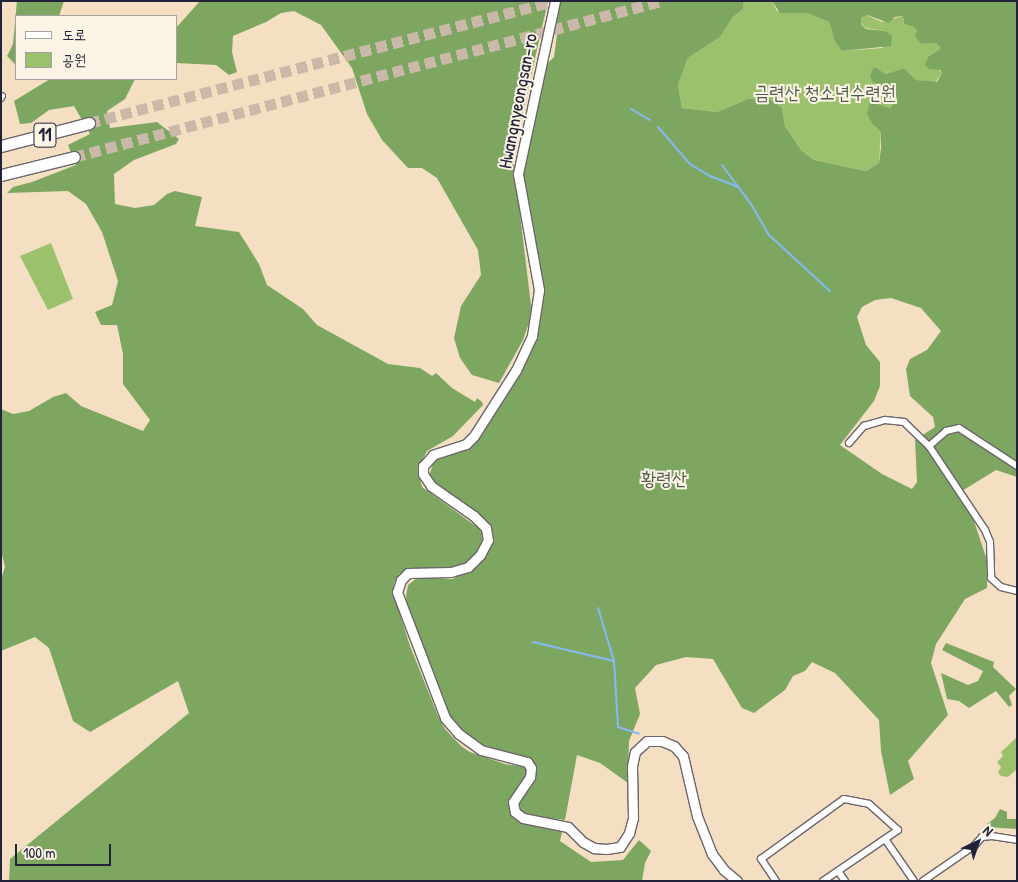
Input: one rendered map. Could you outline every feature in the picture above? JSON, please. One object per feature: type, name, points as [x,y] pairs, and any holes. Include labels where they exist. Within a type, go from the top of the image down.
[{"type":"highway","name":"11","points":[[1,146],[89,124]]},
{"type":"highway","name":"11","points":[[1,175],[74,157]]},
{"type":"street","name":"Hwangnyeongsan-ro","points":[[555,1],[518,174],[538,290],[532,336],[516,370],[474,436],[466,444],[433,455],[423,466],[423,474],[430,486],[474,516],[486,528],[488,540],[480,555],[468,567],[451,572],[408,573],[401,580],[397,592],[445,718],[459,734],[481,750],[527,762],[532,768],[530,777],[512,802],[515,812],[523,818],[568,827],[583,842],[594,848],[620,847],[629,833],[633,818],[632,766],[635,752],[647,741],[662,741],[674,746],[684,756],[697,816],[712,854],[724,870],[737,881]]},
{"type":"street","points":[[849,443],[864,426],[885,420],[904,422],[929,446],[985,530],[990,542],[991,578],[1001,587],[1017,591]]},
{"type":"street","points":[[929,446],[946,431],[959,428],[1017,466]]},
{"type":"street","points":[[776,881],[761,859],[844,799],[869,804],[898,830],[823,881]]},
{"type":"street","points":[[924,881],[974,846],[982,837],[992,836],[1017,840]]},
{"type":"street","points":[[885,839],[914,881]]},
{"type":"street","points":[[838,871],[844,881]]},
{"type":"green space","points":[[17,1],[64,1],[59,15],[16,15]]},
{"type":"green space","points":[[200,1],[548,1],[513,156],[532,314],[523,340],[499,383],[472,375],[460,358],[454,338],[461,306],[481,275],[478,250],[437,178],[422,168],[408,168],[382,140],[367,114],[352,68],[321,25],[294,11],[281,13],[266,22],[233,36],[232,52],[237,72],[229,75],[216,65],[178,63],[178,26]]},
{"type":"green space","name":"황령산","points":[[558,1],[743,1],[743,9],[733,17],[720,37],[688,58],[678,85],[682,108],[717,112],[748,99],[769,99],[782,108],[785,126],[801,150],[814,160],[866,171],[879,163],[881,148],[881,132],[873,125],[867,114],[870,102],[890,108],[897,98],[894,92],[873,82],[870,76],[872,70],[875,67],[886,74],[904,68],[916,80],[937,82],[942,73],[940,70],[929,69],[925,65],[929,56],[939,50],[940,47],[936,43],[921,44],[915,36],[917,31],[914,27],[904,24],[903,16],[895,17],[889,23],[867,15],[861,18],[861,24],[866,29],[885,31],[892,36],[891,46],[842,51],[835,42],[829,22],[806,13],[780,13],[772,1],[1017,1],[1017,477],[996,470],[957,494],[973,518],[988,563],[987,588],[965,599],[936,644],[931,663],[948,715],[908,761],[914,779],[890,795],[881,751],[879,720],[835,673],[812,662],[805,671],[793,676],[785,690],[754,713],[742,708],[713,659],[686,657],[656,665],[635,688],[640,714],[629,741],[628,783],[600,763],[577,755],[565,820],[530,816],[522,813],[517,807],[518,800],[534,774],[536,765],[518,754],[504,753],[479,743],[452,721],[447,712],[407,607],[406,596],[408,585],[417,578],[453,579],[466,571],[492,543],[489,525],[472,509],[447,494],[431,481],[429,476],[434,461],[440,455],[463,450],[473,441],[518,374],[541,293],[521,176],[543,68],[554,57],[557,35],[553,27]],"holes":[[[891,298],[921,308],[941,331],[927,350],[910,359],[906,369],[910,396],[933,417],[935,427],[915,440],[917,482],[912,489],[882,474],[840,445],[874,401],[880,386],[880,362],[866,345],[857,317],[862,307],[875,300]]]},
{"type":"green space","name":"금련산 청소년수련원","points":[[743,1],[772,1],[777,11],[806,13],[829,22],[835,42],[842,51],[883,48],[885,31],[866,28],[861,23],[861,18],[866,15],[882,22],[903,16],[904,24],[914,27],[917,31],[921,44],[937,43],[940,47],[939,50],[929,56],[936,68],[942,73],[935,83],[916,80],[904,68],[886,74],[875,67],[882,88],[894,92],[897,98],[890,108],[870,103],[873,125],[881,132],[879,163],[866,171],[814,160],[801,150],[785,126],[782,108],[748,99],[717,112],[682,108],[678,85],[688,58],[720,37],[733,17],[743,9]]},
{"type":"green space","points":[[15,22],[15,64],[7,56],[13,44]]},
{"type":"green space","points":[[48,80],[134,80],[125,99],[107,111],[110,128],[157,122],[179,139],[176,144],[134,160],[114,174],[115,204],[135,208],[154,205],[167,194],[175,191],[202,197],[195,226],[239,232],[259,264],[267,285],[303,309],[317,325],[388,364],[420,368],[432,376],[436,373],[452,388],[475,402],[477,398],[482,402],[483,405],[453,436],[427,451],[418,469],[422,487],[484,532],[483,545],[465,564],[454,568],[408,569],[399,574],[394,583],[393,592],[410,646],[438,716],[445,729],[461,746],[470,752],[505,764],[525,767],[528,774],[508,805],[511,814],[523,824],[536,823],[563,828],[560,841],[591,862],[623,860],[639,840],[651,851],[645,863],[642,881],[9,881],[10,859],[189,713],[178,681],[90,732],[73,721],[49,648],[35,637],[1,651],[1,579],[5,567],[1,551],[1,409],[13,414],[29,411],[53,397],[66,393],[81,406],[143,431],[150,420],[123,384],[123,354],[117,325],[101,325],[95,312],[112,305],[118,281],[102,232],[86,204],[68,191],[7,193],[13,187],[32,182],[76,165],[68,145],[90,134],[74,106],[49,110],[31,123],[20,124],[14,101]]},
{"type":"green space","points":[[51,243],[73,299],[48,310],[20,256]]},
{"type":"green space","points":[[946,643],[994,662],[993,667],[1016,689],[1009,696],[1012,705],[1009,707],[996,691],[969,708],[959,701],[947,699],[941,673],[968,685],[978,681],[983,671],[942,650]]},
{"type":"green space","points":[[1017,737],[1017,769],[1008,777],[1001,776],[998,772],[1001,767],[997,762],[1003,756],[1001,752]]},
{"type":"green space","points":[[1000,809],[1007,812],[1007,819],[1017,819],[1017,829],[987,827],[987,824],[995,818]]},
{"type":"waterway","points":[[631,109],[650,120]]},
{"type":"waterway","points":[[658,127],[690,164],[710,176],[738,187]]},
{"type":"waterway","points":[[722,165],[751,204],[769,235],[830,291]]},
{"type":"waterway","points":[[598,608],[614,661],[618,727],[639,734]]},
{"type":"waterway","points":[[533,642],[614,661]]},
{"type":"tunnel","points":[[89,123],[553,1]]},
{"type":"tunnel","points":[[74,157],[661,1]]}]
